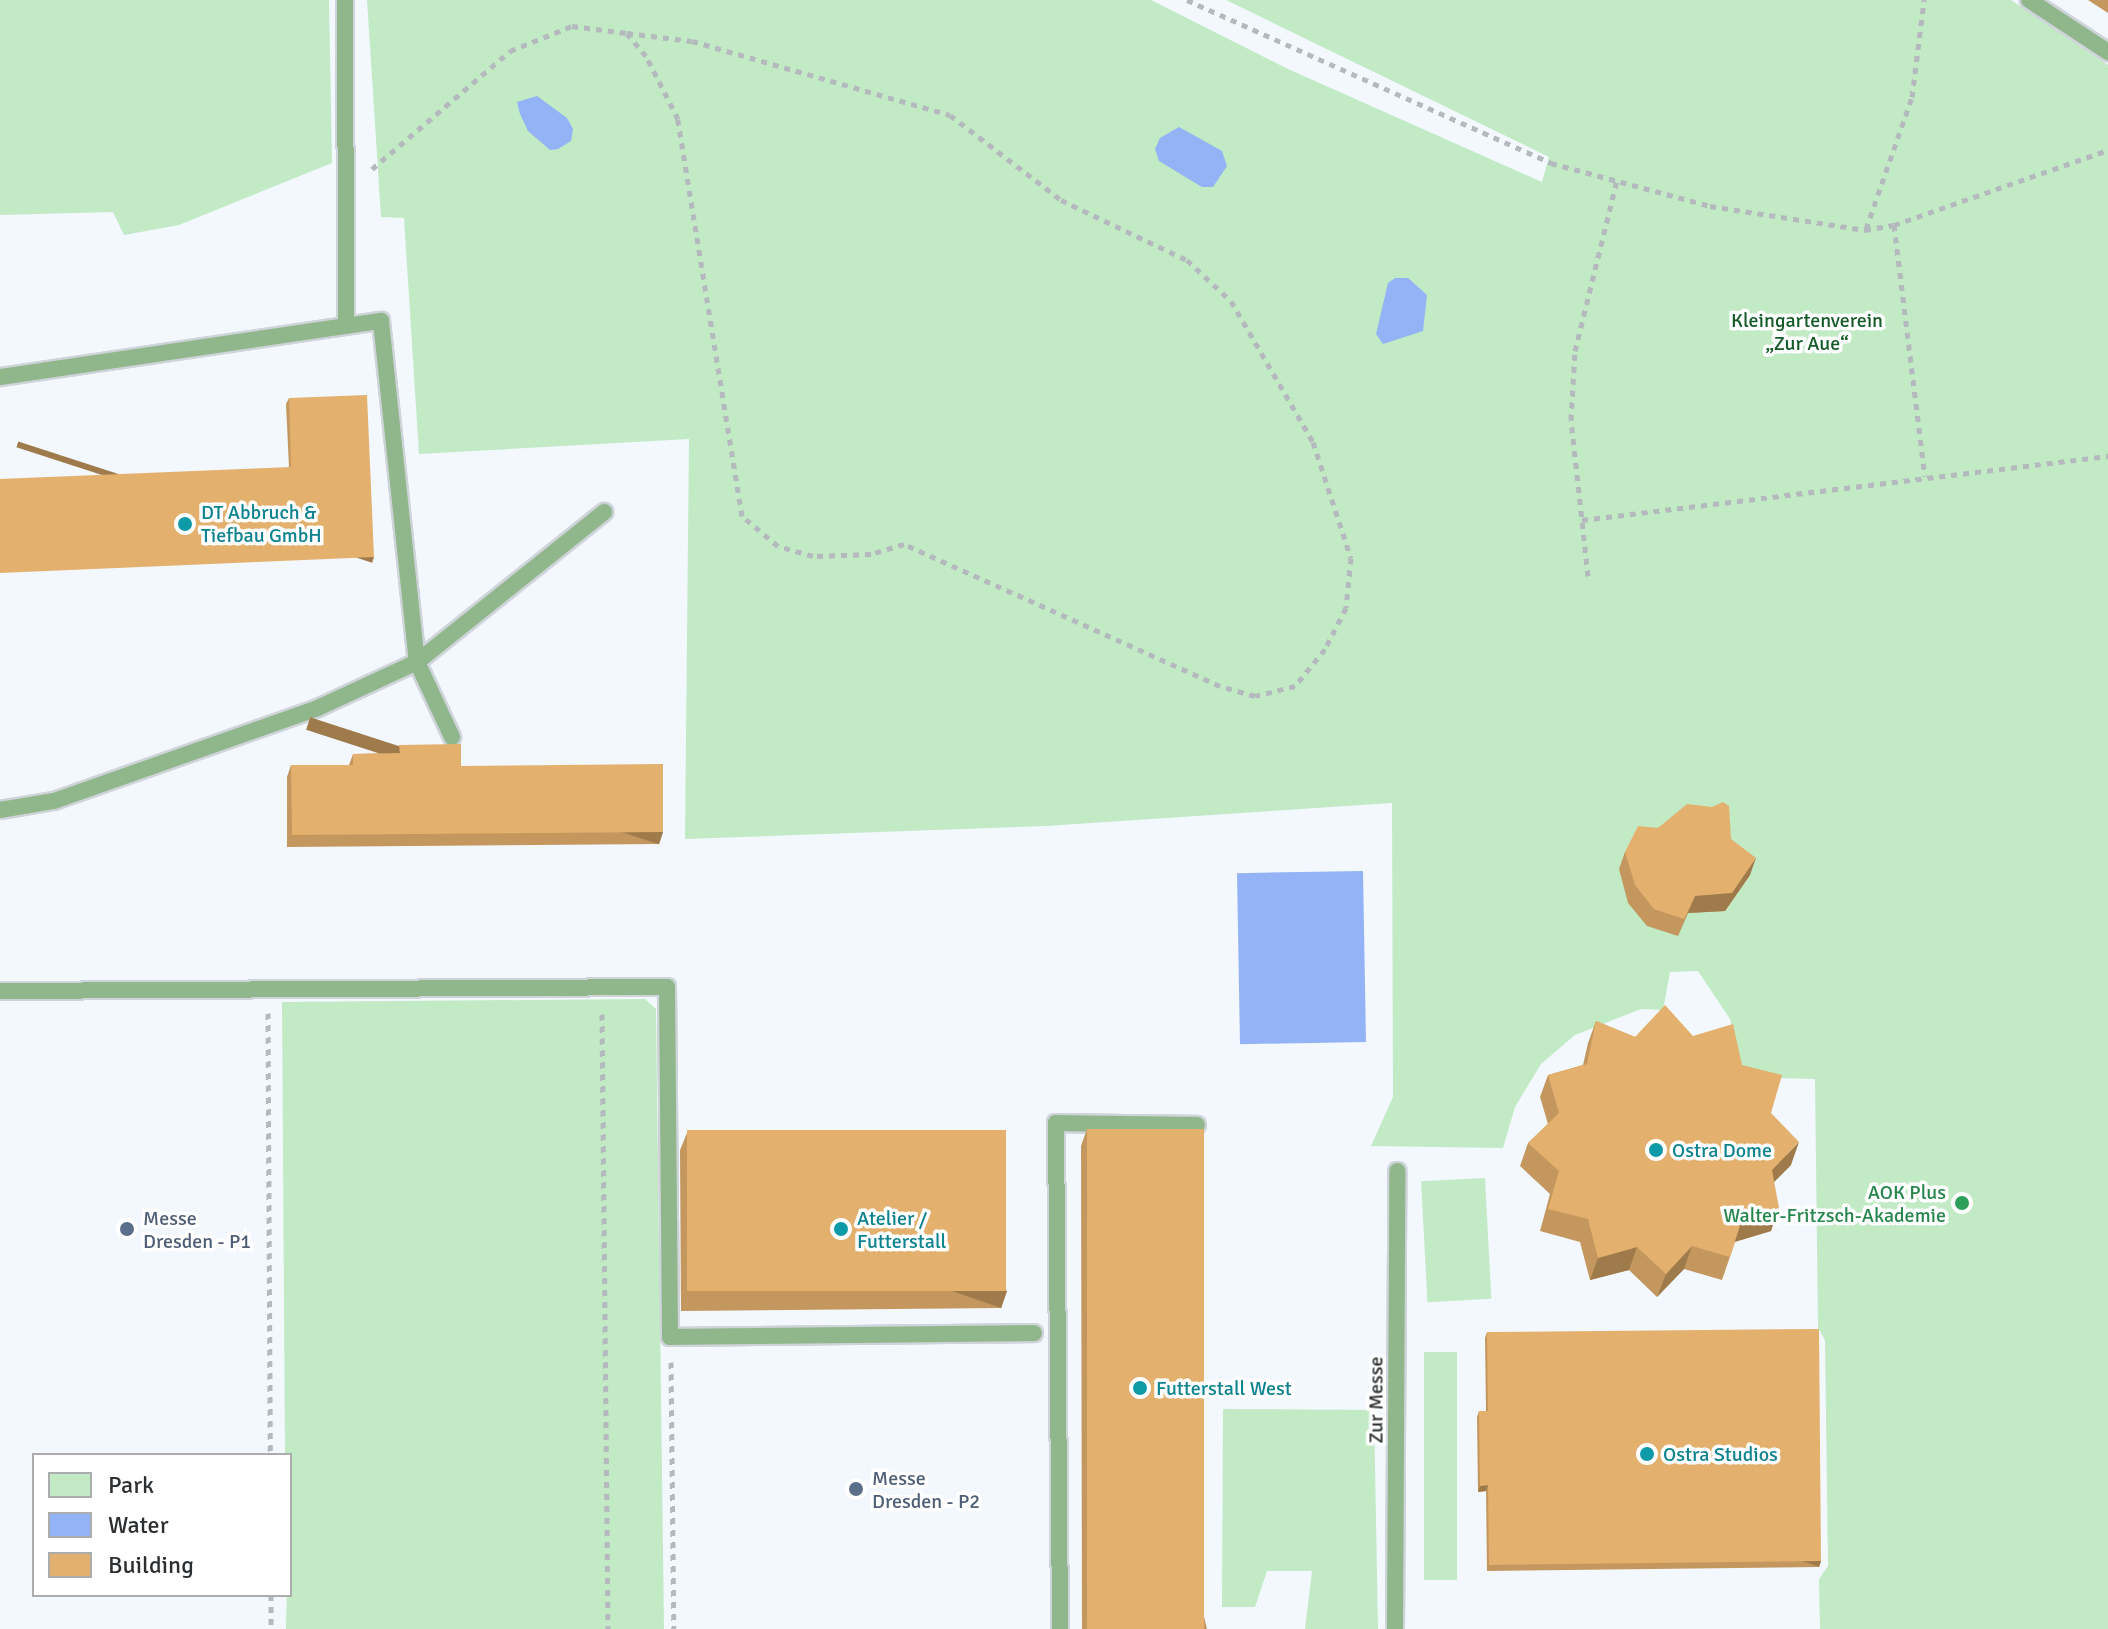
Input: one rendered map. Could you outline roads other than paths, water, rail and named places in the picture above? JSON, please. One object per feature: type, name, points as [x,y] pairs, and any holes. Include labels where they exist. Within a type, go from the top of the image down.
[{"type":"lane","points":[[345,0],[350,188],[346,326]]},
{"type":"lane","points":[[2029,0],[2108,52]]},
{"type":"lane","points":[[0,377],[381,321],[417,662],[452,737]]},
{"type":"lane","points":[[0,810],[54,801],[304,714],[417,662],[604,512]]},
{"type":"lane","points":[[0,991],[667,987],[670,1337],[1034,1333]]},
{"type":"lane","points":[[1060,1629],[1056,1123],[1197,1125]]},
{"type":"lane","name":"Zur Messe","points":[[1395,1629],[1397,1171]]},
{"type":"water","points":[[537,96],[567,118],[573,129],[571,141],[558,149],[550,150],[528,131],[520,114],[517,102]]},
{"type":"water","points":[[1179,127],[1222,151],[1227,166],[1213,187],[1202,187],[1159,161],[1155,149],[1160,138]]},
{"type":"water","points":[[1395,278],[1408,278],[1427,295],[1423,331],[1383,344],[1376,334],[1388,283]]},
{"type":"water","points":[[1363,871],[1366,1042],[1240,1044],[1237,873]]},
{"type":"place","name":"DT Abbruch & Tiefbau GmbH","points":[[185,524]]},
{"type":"place","name":"Ostra Dome","points":[[1656,1150]]},
{"type":"place","name":"AOK Plus Walter-Fritzsch-Akademie","points":[[1962,1203]]},
{"type":"place","name":"Messe Dresden - P1","points":[[127,1229]]},
{"type":"place","name":"Atelier / Futterstall","points":[[841,1229]]},
{"type":"place","name":"Futterstall West","points":[[1140,1388]]},
{"type":"place","name":"Ostra Studios","points":[[1647,1454]]},
{"type":"place","name":"Messe Dresden - P2","points":[[856,1489]]},
{"type":"park label","name":"Kleingartenverein „Zur Aue“","points":[[1807,332]]}]
